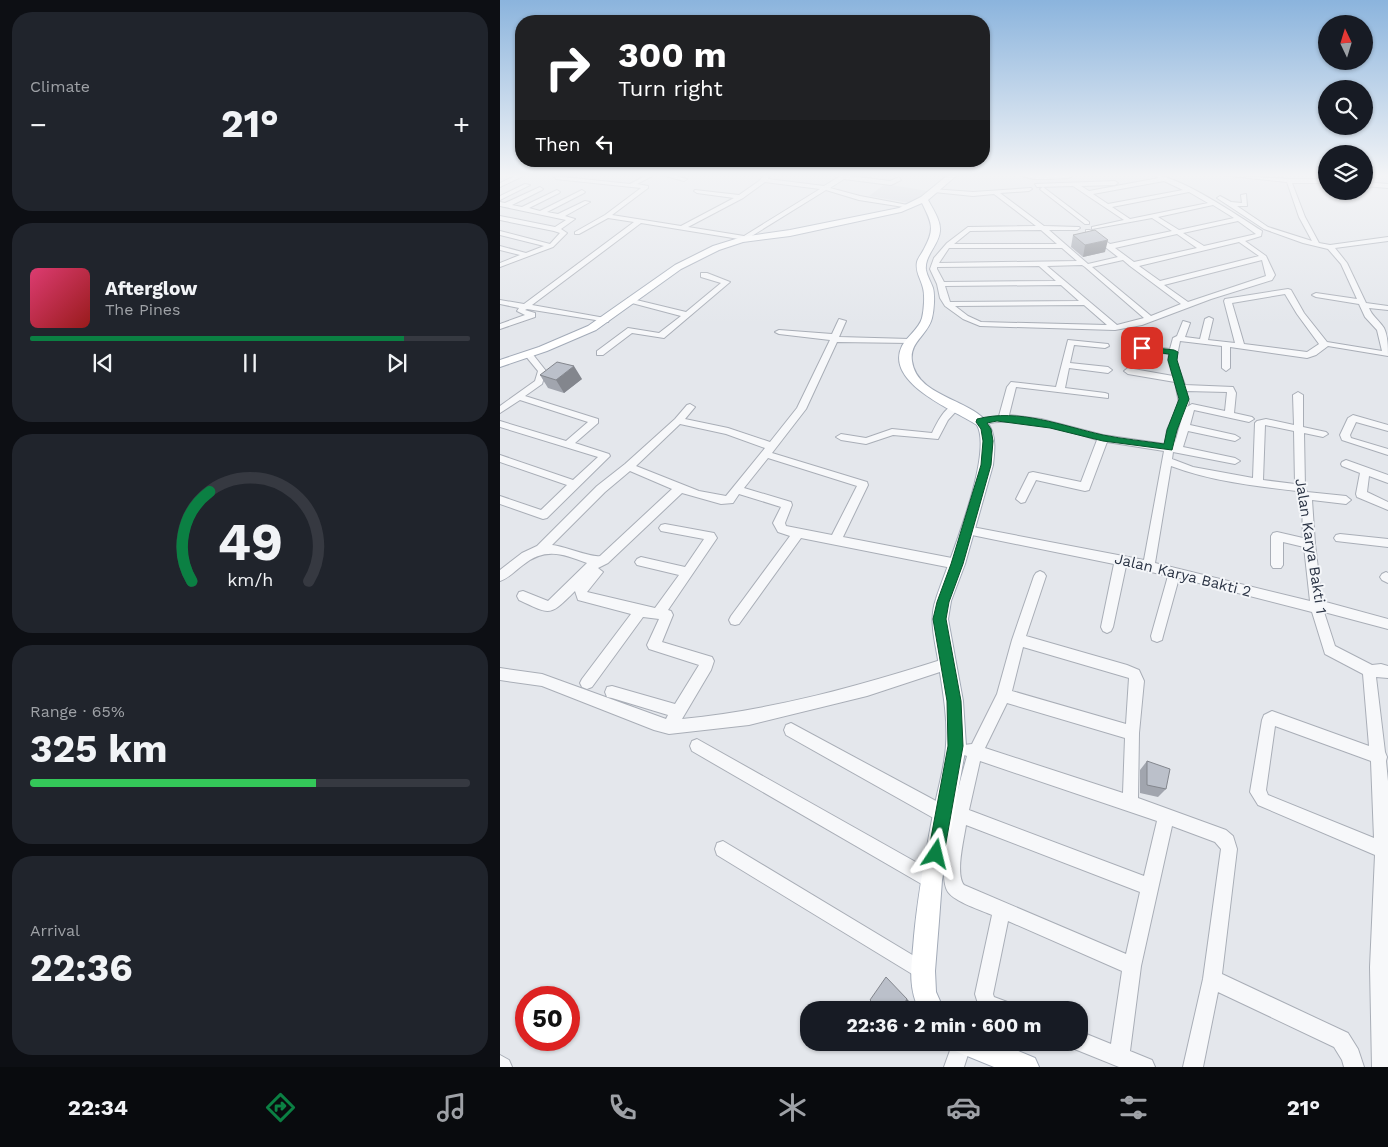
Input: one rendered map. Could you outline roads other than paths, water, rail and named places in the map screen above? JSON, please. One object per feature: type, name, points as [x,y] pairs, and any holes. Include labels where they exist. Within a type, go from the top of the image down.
[{"type":"main road","points":[[500,364],[582,333],[605,320],[693,258],[716,248],[743,239],[826,225]]},
{"type":"main road","points":[[928,1001],[924,992],[923,971],[931,880],[956,746],[954,701],[940,619],[943,602],[957,564],[989,448],[986,429],[981,422],[927,392],[915,379],[905,357],[906,347],[922,328],[927,318],[929,290],[921,266],[937,232],[936,225]]},
{"type":"main road","points":[[986,1051],[1026,1067]]},
{"type":"street","points":[[500,232],[512,225]]},
{"type":"street","points":[[501,264],[529,256],[551,246],[564,233],[556,229],[532,225]]},
{"type":"street","points":[[556,229],[563,225]]},
{"type":"street","points":[[577,232],[591,225]]},
{"type":"street","points":[[523,308],[635,225]]},
{"type":"street","points":[[655,225],[743,239],[766,225]]},
{"type":"street","points":[[680,229],[687,225]]},
{"type":"street","points":[[1038,225],[1150,319]]},
{"type":"street","points":[[1086,225],[1108,247],[1187,305]]},
{"type":"street","points":[[1104,225],[1089,227],[970,228],[939,255],[934,265],[935,273],[948,304],[971,321],[988,325],[1115,328],[1150,319],[1269,278],[1271,276],[1264,257],[1240,240]]},
{"type":"street","points":[[1167,225],[1202,248]]},
{"type":"street","points":[[1108,247],[1212,225]]},
{"type":"street","points":[[1132,265],[1261,234],[1247,225]]},
{"type":"street","points":[[1261,225],[1293,239],[1330,247],[1388,239]]},
{"type":"street","points":[[1306,225],[1317,245]]},
{"type":"street","points":[[500,232],[551,246]]},
{"type":"street","points":[[948,246],[1061,246]]},
{"type":"street","points":[[1240,346],[1228,301],[1285,291],[1288,292],[1301,314],[1324,344],[1388,354],[1381,329],[1368,315],[1344,263],[1330,247]]},
{"type":"street","points":[[500,248],[529,256]]},
{"type":"street","points":[[1158,284],[1264,257]]},
{"type":"street","points":[[934,265],[1086,264],[1123,258]]},
{"type":"street","points":[[1042,264],[1115,328]]},
{"type":"street","points":[[600,352],[631,330],[663,336],[726,282],[704,275]]},
{"type":"street","points":[[941,284],[1063,283]]},
{"type":"street","points":[[1316,295],[1388,308]]},
{"type":"street","points":[[631,300],[687,315]]},
{"type":"street","points":[[500,302],[523,308],[605,320]]},
{"type":"street","points":[[948,304],[1086,303]]},
{"type":"street","points":[[500,307],[530,312],[532,315],[500,327]]},
{"type":"street","points":[[1204,340],[1209,319]]},
{"type":"street","points":[[629,467],[721,502],[729,500],[801,409],[819,374],[842,321]]},
{"type":"street","points":[[1173,449],[1172,430],[1184,403],[1172,360],[1177,338],[1181,337],[1186,323]]},
{"type":"street","points":[[779,332],[833,338],[910,341]]},
{"type":"street","points":[[1181,337],[1307,355],[1314,354],[1324,344]]},
{"type":"street","points":[[1060,390],[1071,342],[1105,346]]},
{"type":"street","points":[[1226,344],[1226,368]]},
{"type":"street","points":[[1126,346],[1174,352]]},
{"type":"street","points":[[500,410],[539,382],[541,378],[542,371],[540,366],[528,354]]},
{"type":"street","points":[[1065,365],[1108,370]]},
{"type":"street","points":[[1128,371],[1180,384],[1230,391],[1229,414]]},
{"type":"street","points":[[1002,419],[1014,384],[1105,396]]},
{"type":"street","name":"Jalan Karya Bakti 1","points":[[1298,395],[1302,492],[1308,507],[1317,606],[1330,650],[1366,668],[1370,672]]},
{"type":"street","points":[[519,397],[595,420],[567,445]]},
{"type":"street","points":[[500,576],[533,552],[542,548],[601,489],[629,467],[678,421],[690,407]]},
{"type":"street","points":[[842,437],[866,441],[892,432],[935,438],[944,419],[955,407]]},
{"type":"street","points":[[1149,566],[1166,461],[1184,427],[1189,410],[1192,407],[1249,419]]},
{"type":"street","points":[[981,422],[990,418],[1050,424],[1103,438],[1235,461]]},
{"type":"street","points":[[1388,428],[1352,418],[1345,435],[1345,438],[1388,452]]},
{"type":"street","points":[[678,421],[728,431],[768,450],[861,483],[863,485],[836,539]]},
{"type":"street","points":[[1258,483],[1260,423],[1266,422],[1323,434]]},
{"type":"street","points":[[500,424],[605,456],[543,515],[500,500]]},
{"type":"street","points":[[1184,427],[1235,438]]},
{"type":"street","points":[[1021,499],[1033,476],[1085,487],[1103,438]]},
{"type":"street","points":[[500,458],[575,484]]},
{"type":"street","points":[[1166,461],[1192,470],[1346,500]]},
{"type":"street","points":[[1346,464],[1388,479]]},
{"type":"street","points":[[1365,471],[1360,494],[1388,506]]},
{"type":"street","points":[[523,596],[547,607],[552,606],[611,555],[650,515],[681,487]]},
{"type":"street","points":[[737,490],[787,505],[779,523],[782,529],[957,564]]},
{"type":"street","points":[[659,613],[711,537],[665,528]]},
{"type":"street","name":"Jalan Karya Bakti 2","points":[[967,530],[1149,566],[1388,624]]},
{"type":"street","points":[[735,620],[796,533]]},
{"type":"street","points":[[1277,565],[1276,536],[1310,544]]},
{"type":"street","points":[[1340,538],[1388,543]]},
{"type":"street","points":[[542,548],[552,549],[597,567]]},
{"type":"street","points":[[1107,627],[1121,560]]},
{"type":"street","points":[[641,562],[688,572]]},
{"type":"street","points":[[597,567],[581,591],[582,596],[640,611],[659,613],[668,617],[654,645],[707,662],[669,727]]},
{"type":"street","points":[[1157,636],[1175,572]]},
{"type":"street","points":[[1040,576],[1018,640],[1004,695],[975,752],[960,815],[952,865],[953,885],[958,891],[1132,966]]},
{"type":"street","points":[[587,683],[640,611]]},
{"type":"street","points":[[1018,640],[1134,674],[1137,681],[1132,733],[1130,803]]},
{"type":"street","points":[[500,674],[542,680],[669,727],[722,722],[802,707],[886,685],[948,664]]},
{"type":"street","points":[[1382,1067],[1379,967],[1385,883],[1383,850],[1385,788],[1370,672],[1381,670],[1388,672]]},
{"type":"street","points":[[612,692],[678,711]]},
{"type":"street","points":[[1004,695],[1132,733]]},
{"type":"street","points":[[1380,758],[1272,718],[1269,720],[1258,792],[1263,800],[1383,850]]},
{"type":"street","points":[[791,730],[943,814]]},
{"type":"street","points":[[697,746],[931,880]]},
{"type":"street","points":[[956,746],[1130,803],[1220,836],[1227,842],[1230,849],[1212,979],[1193,1067]]},
{"type":"street","points":[[960,815],[1150,887]]},
{"type":"street","points":[[1119,1057],[1132,966],[1166,816]]},
{"type":"street","points":[[723,849],[923,971]]},
{"type":"street","points":[[986,1001],[984,994],[1002,910]]},
{"type":"street","points":[[1212,979],[1341,1040],[1351,1056],[1354,1067]]},
{"type":"street","points":[[1088,1045],[1145,1067]]},
{"type":"street","points":[[954,1067],[960,1051]]}]
